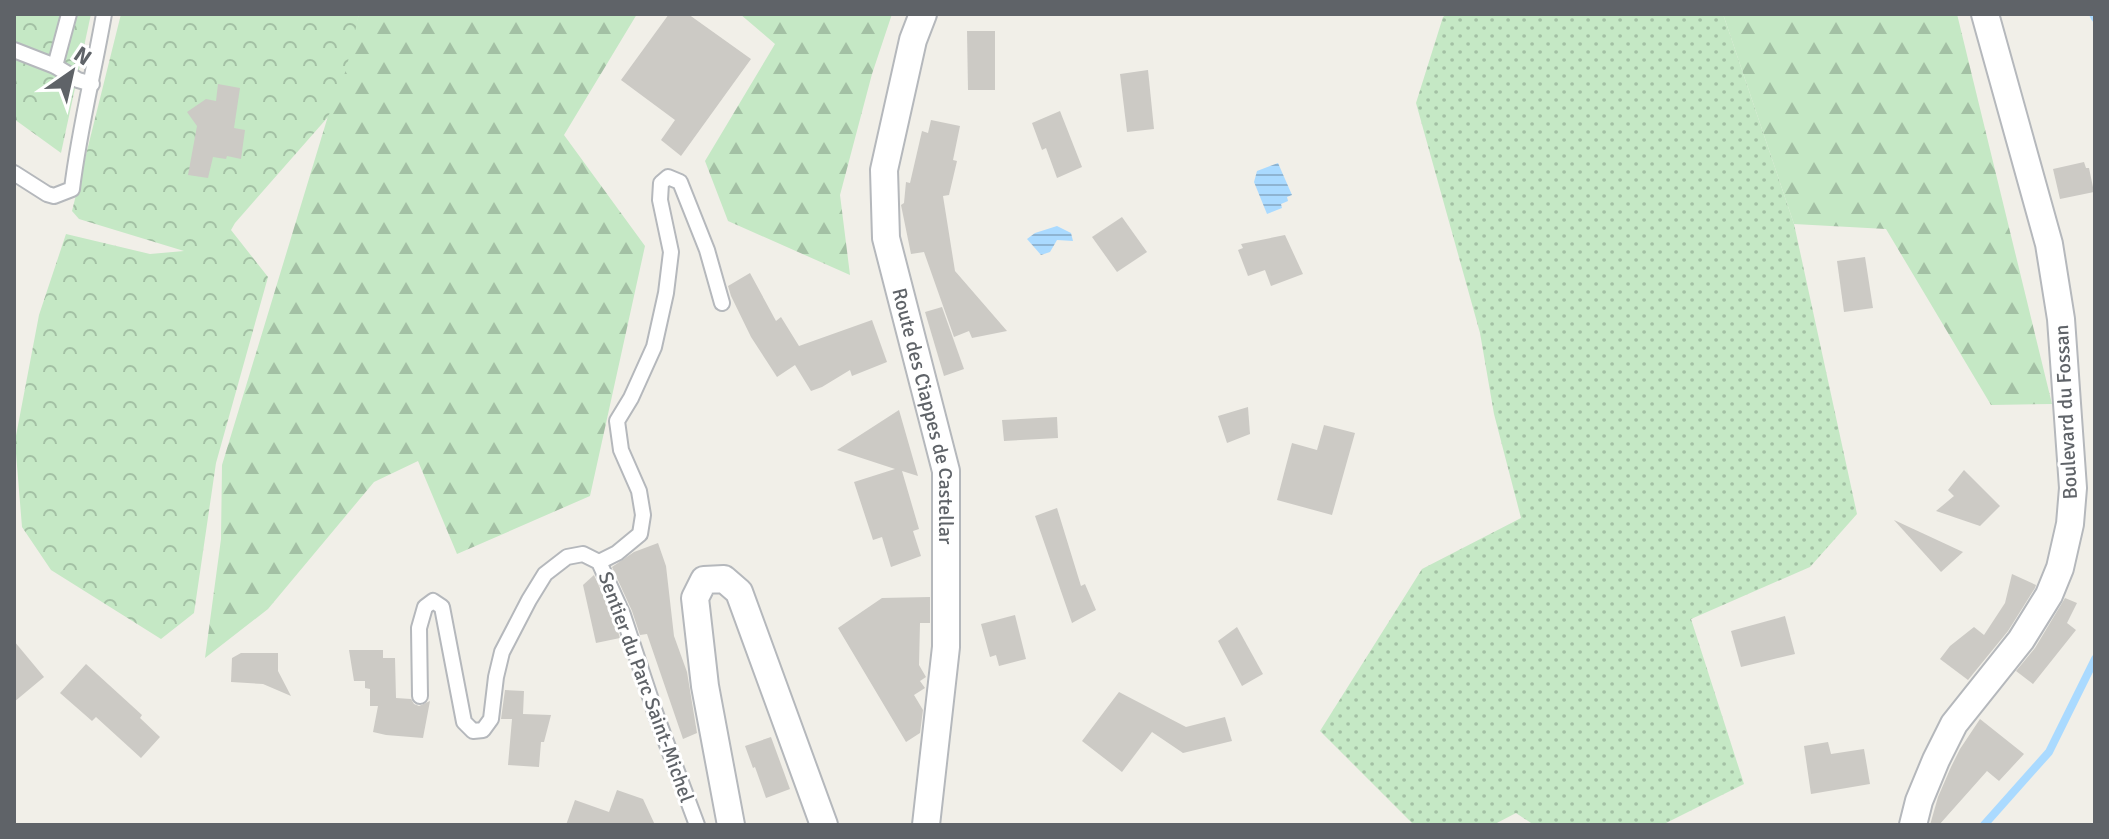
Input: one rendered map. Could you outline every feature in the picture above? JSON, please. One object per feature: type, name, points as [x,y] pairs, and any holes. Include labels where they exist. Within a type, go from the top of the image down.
[{"type":"street","name":"Route des Ciappes de Castellar","points":[[923,14],[913,40],[884,170],[886,238],[946,471],[946,647],[926,825]]},
{"type":"street","name":"Boulevard du Fossan","points":[[1913,825],[1930,773],[1954,724],[2021,640],[2049,595],[2060,568],[2070,524],[2073,488],[2061,319],[2049,244],[1985,14]]},
{"type":"street","points":[[731,825],[705,686],[695,598],[704,580],[724,579],[739,592],[824,825]]},
{"type":"lane","points":[[55,66],[69,14]]},
{"type":"lane","points":[[14,173],[54,196],[72,189],[104,14]]},
{"type":"lane","points":[[14,50],[92,84]]},
{"type":"lane","points":[[599,562],[617,553],[640,534],[643,515],[639,491],[621,450],[617,421],[654,347],[663,306],[671,252],[660,200],[661,183],[668,177],[680,182],[707,250],[722,303]]},
{"type":"lane","name":"Sentier du Parc Saint-Michel","points":[[420,696],[419,628],[425,607],[433,601],[442,607],[464,722],[473,731],[483,730],[491,719],[502,652],[529,600],[545,574],[567,557],[583,554],[599,562],[623,615],[697,825]]},
{"type":"green space","points":[[14,14],[91,14],[61,153],[14,119]]},
{"type":"green space","points":[[121,14],[359,14],[346,70],[328,117],[231,230],[268,277],[216,463],[194,613],[161,639],[51,570],[22,527],[15,441],[39,315],[66,234],[150,254],[184,251],[79,219],[72,211]]},
{"type":"green space","points":[[359,14],[637,14],[564,135],[645,246],[590,496],[457,554],[418,461],[374,482],[268,609],[205,658],[221,539],[222,465]]},
{"type":"green space","points":[[740,14],[892,14],[872,74],[840,195],[850,275],[728,221],[705,161],[775,44]]},
{"type":"green space","points":[[1447,14],[1723,14],[1794,224],[1857,514],[1810,567],[1691,619],[1744,784],[1662,825],[1534,825],[1516,813],[1493,825],[1414,825],[1320,731],[1422,569],[1521,518],[1494,414],[1480,333],[1416,103],[1443,17]]},
{"type":"green space","points":[[1723,14],[1957,14],[2052,404],[1991,405],[1886,229],[1794,224]]},
{"type":"water","points":[[1278,163],[1292,195],[1281,204],[1282,208],[1267,214],[1254,182],[1257,171]]},
{"type":"water","points":[[1057,226],[1071,233],[1073,241],[1057,240],[1050,252],[1041,255],[1027,239]]},
{"type":"building","points":[[669,14],[688,14],[751,59],[681,156],[661,140],[675,120],[621,80]]},
{"type":"building","points":[[967,31],[995,31],[995,90],[968,90]]},
{"type":"building","points":[[1148,70],[1154,129],[1127,132],[1120,74]]},
{"type":"building","points":[[218,84],[240,88],[234,128],[245,130],[241,159],[213,157],[208,178],[188,175],[197,126],[187,112],[206,99],[216,101]]},
{"type":"building","points":[[1060,111],[1082,167],[1057,178],[1046,148],[1042,150],[1032,123]]},
{"type":"building","points":[[931,120],[960,126],[953,160],[957,161],[949,195],[943,196],[955,271],[1007,331],[972,338],[969,331],[954,337],[924,252],[911,254],[901,205],[904,203],[906,182],[910,183],[922,131],[928,133]]},
{"type":"building","points":[[2084,162],[2089,168],[2094,192],[2060,199],[2053,169]]},
{"type":"building","points":[[1122,217],[1147,252],[1117,272],[1092,237]]},
{"type":"building","points":[[1285,235],[1303,274],[1271,286],[1265,270],[1248,276],[1238,250],[1243,248],[1241,244]]},
{"type":"building","points":[[1865,257],[1873,308],[1844,312],[1837,261]]},
{"type":"building","points":[[750,273],[776,321],[781,317],[799,346],[872,320],[887,362],[852,376],[850,370],[811,391],[795,365],[777,377],[751,337],[728,286]]},
{"type":"building","points":[[942,307],[964,369],[944,376],[925,312]]},
{"type":"building","points":[[1248,407],[1250,434],[1227,443],[1218,416]]},
{"type":"building","points":[[899,410],[918,476],[902,471],[919,529],[913,531],[921,556],[891,567],[882,537],[873,540],[854,482],[895,469],[837,450]]},
{"type":"building","points":[[1057,417],[1058,438],[1004,441],[1002,420]]},
{"type":"building","points":[[1324,425],[1355,433],[1332,515],[1277,500],[1292,443],[1317,450]]},
{"type":"building","points":[[1964,470],[2000,506],[1980,526],[1936,511],[1954,496],[1948,490]]},
{"type":"building","points":[[1057,508],[1081,586],[1085,584],[1096,610],[1072,623],[1035,516]]},
{"type":"building","points":[[1894,520],[1963,552],[1941,572]]},
{"type":"building","points":[[658,543],[666,566],[674,636],[687,672],[697,733],[683,739],[647,634],[640,635],[612,567],[634,552]]},
{"type":"building","points":[[2012,574],[2036,585],[2035,588],[2008,631],[1968,680],[1940,659],[1950,646],[1974,627],[1984,635],[2005,603]]},
{"type":"building","points":[[594,575],[620,638],[596,643],[583,585]]},
{"type":"building","points":[[930,597],[930,623],[920,623],[919,665],[926,677],[920,681],[925,688],[914,695],[923,710],[920,733],[906,742],[838,628],[882,598]]},
{"type":"building","points":[[2065,598],[2077,603],[2067,623],[2076,630],[2033,684],[2016,671],[2035,648]]},
{"type":"building","points":[[1015,615],[1026,659],[999,666],[996,655],[990,657],[981,624]]},
{"type":"building","points":[[1785,616],[1795,654],[1741,667],[1731,631]]},
{"type":"building","points":[[1237,627],[1263,674],[1242,686],[1218,641]]},
{"type":"building","points":[[14,641],[44,677],[14,702]]},
{"type":"building","points":[[349,650],[383,650],[383,658],[395,658],[396,698],[411,699],[419,706],[430,701],[423,738],[373,732],[378,706],[370,706],[370,689],[365,688],[365,681],[354,681]]},
{"type":"building","points":[[241,653],[278,653],[278,671],[291,696],[263,684],[231,682],[232,658]]},
{"type":"building","points":[[86,664],[142,715],[140,718],[160,737],[141,758],[96,717],[92,721],[60,693]]},
{"type":"building","points":[[505,690],[524,691],[523,714],[551,715],[544,742],[541,742],[539,767],[508,765],[512,719],[501,719]]},
{"type":"building","points":[[1119,692],[1186,727],[1225,717],[1232,741],[1183,753],[1152,732],[1122,772],[1082,741]]},
{"type":"building","points":[[1980,719],[2024,754],[1999,781],[1987,771],[1939,825],[1930,825],[1951,767]]},
{"type":"building","points":[[771,737],[790,789],[766,798],[745,746]]},
{"type":"building","points":[[1828,742],[1831,754],[1864,749],[1870,784],[1811,794],[1804,746]]},
{"type":"building","points":[[617,790],[643,799],[655,825],[566,825],[575,800],[609,812]]},
{"type":"waterway","points":[[2093,14],[2095,18]]},
{"type":"waterway","points":[[1984,825],[2049,752],[2095,659]]}]
